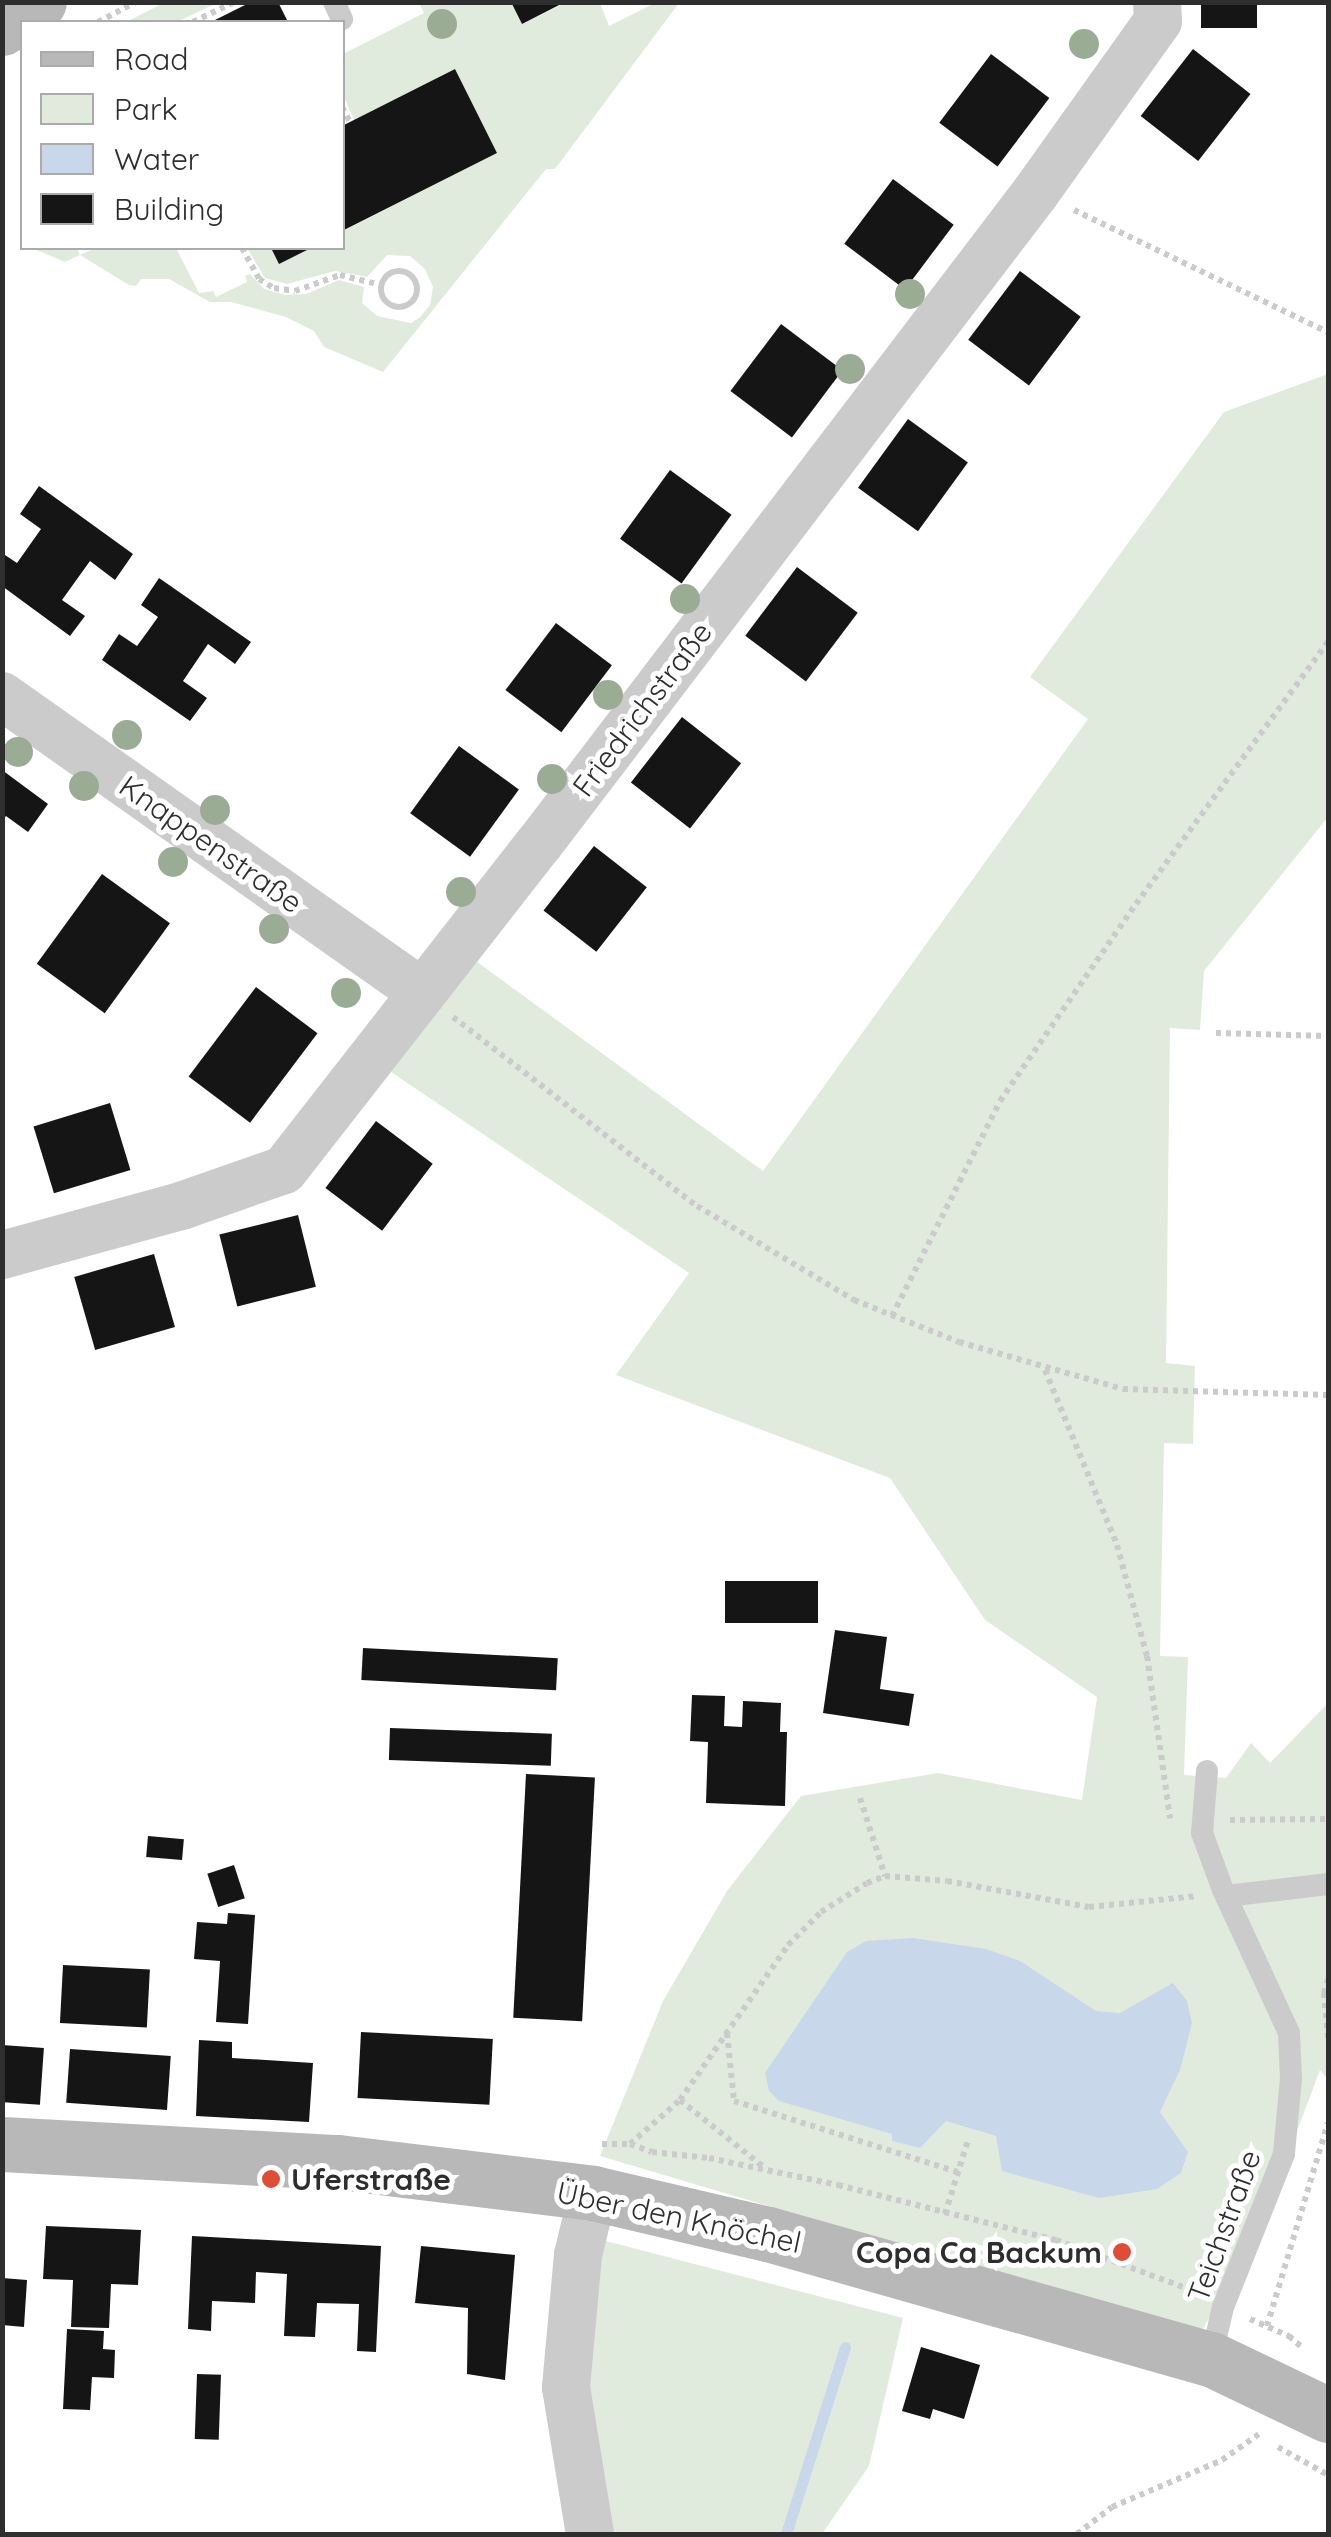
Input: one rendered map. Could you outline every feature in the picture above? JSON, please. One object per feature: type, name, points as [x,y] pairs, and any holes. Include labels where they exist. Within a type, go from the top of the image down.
[{"type":"main road","points":[[2,28],[38,2]]},
{"type":"main road","name":"Über den Knöchel","points":[[2,2144],[338,2162],[593,2192],[768,2234],[1211,2359],[1328,2415]]},
{"type":"street","name":"Friedrichstraße","points":[[2,1255],[181,1206],[284,1170],[551,828],[1036,192],[1158,21],[1157,2]]},
{"type":"street","name":"Knappenstraße","points":[[2,696],[420,992]]},
{"type":"street","points":[[590,2534],[566,2387],[578,2255],[593,2192]]},
{"type":"lane","name":"Teichstraße","points":[[1207,1770],[1202,1833],[1224,1893],[1289,2033],[1291,2078],[1284,2154],[1223,2307],[1211,2359]]},
{"type":"lane","points":[[1224,1893],[1328,1884]]},
{"type":"path","points":[[102,20],[136,2]]},
{"type":"path","points":[[197,20],[234,2]]},
{"type":"path","points":[[345,113],[350,122]]},
{"type":"path","points":[[1036,192],[1328,332]]},
{"type":"path","points":[[243,250],[259,279],[274,288],[295,291],[340,275],[381,285]]},
{"type":"path","points":[[398,270],[410,274],[417,290],[407,305],[396,307],[386,302],[381,285],[387,275],[398,270]]},
{"type":"path","points":[[892,1316],[1000,1101],[1136,904],[1328,642]]},
{"type":"path","points":[[420,992],[697,1206],[768,1252],[892,1316],[1045,1370],[1124,1390],[1328,1396]]},
{"type":"path","points":[[1216,1033],[1328,1036]]},
{"type":"path","points":[[1045,1370],[1117,1545],[1147,1656],[1172,1829]]},
{"type":"path","points":[[860,1798],[885,1876]]},
{"type":"path","points":[[1203,1820],[1328,1818]]},
{"type":"path","points":[[1224,1893],[1090,1908],[947,1881],[885,1876],[820,1912],[799,1934],[680,2100],[656,2126],[630,2144],[652,2152],[768,2171],[1092,2252],[1182,2283],[1223,2307],[1289,2336],[1310,2355]]},
{"type":"path","points":[[1328,1979],[1324,1993],[1328,2038]]},
{"type":"path","points":[[727,2032],[734,2101],[958,2172]]},
{"type":"path","points":[[680,2100],[768,2171]]},
{"type":"path","points":[[1267,2326],[1328,2123]]},
{"type":"path","points":[[946,2214],[968,2140]]},
{"type":"path","points":[[1077,2534],[1112,2507],[1222,2460],[1260,2433]]},
{"type":"green space","points":[[164,2],[217,3],[181,20],[130,20]]},
{"type":"green space","points":[[419,3],[511,3],[522,24],[565,3],[600,3],[609,26],[655,3],[679,3],[555,169],[546,169],[383,372],[324,347],[314,331],[286,317],[231,302],[210,302],[169,279],[141,279],[136,286],[80,255],[91,250],[177,250],[199,293],[213,291],[216,297],[247,282],[245,276],[250,274],[264,289],[286,295],[306,294],[339,280],[364,287],[362,303],[377,316],[411,323],[430,305],[433,287],[425,269],[410,256],[387,255],[367,277],[335,271],[287,284],[265,278],[248,250],[272,250],[279,263],[307,250],[345,250],[345,230],[497,153],[455,69],[354,120],[345,99],[345,53],[424,13]]},
{"type":"green space","points":[[37,250],[78,250],[80,255],[65,262]]},
{"type":"green space","points":[[1328,374],[1328,817],[1204,971],[1200,1030],[1170,1028],[1166,1363],[1195,1366],[1193,1444],[1164,1443],[1160,1656],[1188,1657],[1184,1775],[1226,1778],[1251,1743],[1270,1763],[1328,1703],[1328,2079],[1320,2070],[1261,2227],[1200,2334],[600,2156],[663,2001],[727,1891],[801,1796],[938,1773],[1082,1800],[1097,1697],[985,1620],[890,1478],[616,1375],[689,1273],[391,1072],[476,961],[763,1171],[1088,719],[1030,677],[1224,412]]},
{"type":"green space","points":[[602,2240],[903,2318],[869,2466],[822,2534],[609,2534],[580,2359]]},
{"type":"water","points":[[913,1938],[986,1949],[1020,1961],[1096,2011],[1120,2013],[1173,1983],[1187,2001],[1192,2023],[1180,2070],[1160,2112],[1188,2152],[1181,2173],[1157,2189],[1099,2198],[1002,2171],[996,2136],[946,2121],[920,2148],[892,2141],[892,2134],[779,2101],[769,2091],[765,2073],[847,1952],[866,1941]]},
{"type":"building","points":[[251,2],[278,2],[287,20],[215,20]]},
{"type":"building","points":[[511,2],[565,2],[522,24]]},
{"type":"building","points":[[1201,2],[1257,2],[1257,28],[1201,28]]},
{"type":"building","points":[[1193,49],[1251,94],[1198,161],[1141,116]]},
{"type":"building","points":[[991,54],[1049,98],[998,167],[939,123]]},
{"type":"building","points":[[455,69],[497,153],[345,229],[345,124]]},
{"type":"building","points":[[893,179],[954,225],[905,289],[844,244]]},
{"type":"building","points":[[272,250],[307,250],[279,264]]},
{"type":"building","points":[[1020,271],[1081,317],[1029,385],[968,340]]},
{"type":"building","points":[[781,324],[842,370],[792,437],[730,391]]},
{"type":"building","points":[[908,419],[968,462],[918,531],[858,488]]},
{"type":"building","points":[[670,470],[731,515],[682,583],[620,539]]},
{"type":"building","points":[[39,486],[133,554],[115,580],[90,561],[62,600],[85,616],[70,636],[2,586],[2,553],[17,563],[41,529],[20,514]]},
{"type":"building","points":[[797,567],[858,613],[806,681],[745,636]]},
{"type":"building","points":[[159,578],[251,642],[235,664],[208,644],[183,681],[207,698],[190,721],[102,660],[119,634],[137,646],[158,617],[141,605]]},
{"type":"building","points":[[556,623],[612,665],[561,732],[505,690]]},
{"type":"building","points":[[682,717],[741,763],[690,829],[631,782]]},
{"type":"building","points":[[459,746],[519,789],[470,857],[410,813]]},
{"type":"building","points":[[2,770],[48,804],[28,832],[6,816],[2,821]]},
{"type":"building","points":[[594,846],[647,887],[596,952],[544,911]]},
{"type":"building","points":[[102,874],[170,923],[105,1013],[37,964]]},
{"type":"building","points":[[256,987],[317,1033],[250,1123],[189,1076]]},
{"type":"building","points":[[110,1103],[130,1170],[54,1193],[33,1126]]},
{"type":"building","points":[[376,1121],[433,1164],[382,1231],[325,1188]]},
{"type":"building","points":[[298,1215],[316,1287],[237,1306],[219,1235]]},
{"type":"building","points":[[154,1254],[175,1327],[95,1350],[74,1277]]},
{"type":"building","points":[[725,1581],[818,1581],[818,1623],[725,1623]]},
{"type":"building","points":[[835,1630],[887,1637],[880,1689],[914,1694],[909,1726],[823,1713]]},
{"type":"building","points":[[363,1648],[558,1658],[556,1690],[361,1680]]},
{"type":"building","points":[[692,1695],[725,1696],[724,1726],[742,1727],[743,1701],[781,1703],[780,1732],[787,1732],[785,1806],[706,1803],[708,1742],[690,1741]]},
{"type":"building","points":[[390,1728],[552,1734],[551,1766],[389,1760]]},
{"type":"building","points":[[526,1774],[595,1778],[582,2021],[513,2018]]},
{"type":"building","points":[[148,1836],[184,1839],[182,1860],[146,1857]]},
{"type":"building","points":[[234,1865],[245,1898],[218,1907],[207,1874]]},
{"type":"building","points":[[228,1913],[255,1915],[248,2024],[216,2022],[220,1961],[194,1959],[197,1922],[227,1924]]},
{"type":"building","points":[[63,1965],[150,1970],[147,2027],[60,2023]]},
{"type":"building","points":[[361,2032],[493,2039],[489,2105],[358,2098]]},
{"type":"building","points":[[199,2040],[232,2042],[232,2058],[313,2063],[309,2122],[196,2116]]},
{"type":"building","points":[[2,2045],[44,2048],[40,2105],[2,2102]]},
{"type":"building","points":[[70,2049],[171,2056],[167,2110],[66,2103]]},
{"type":"building","points":[[46,2226],[141,2230],[138,2285],[111,2284],[109,2328],[71,2327],[73,2280],[43,2279]]},
{"type":"building","points":[[192,2236],[381,2246],[376,2352],[357,2351],[359,2304],[317,2303],[315,2337],[284,2336],[287,2274],[256,2272],[255,2303],[212,2301],[211,2331],[188,2329]]},
{"type":"building","points":[[421,2246],[515,2255],[505,2380],[467,2374],[468,2308],[415,2303]]},
{"type":"building","points":[[2,2278],[27,2280],[24,2327],[2,2325]]},
{"type":"building","points":[[67,2329],[104,2331],[103,2349],[115,2350],[114,2378],[92,2377],[90,2410],[63,2409]]},
{"type":"building","points":[[921,2347],[980,2365],[964,2419],[933,2409],[930,2419],[902,2411]]},
{"type":"building","points":[[197,2374],[221,2375],[219,2440],[195,2439]]},
{"type":"waterway","points":[[786,2534],[845,2347]]},
{"type":"place","name":"Uferstraße","points":[[271,2179]]},
{"type":"place","name":"Copa Ca Backum","points":[[1122,2252]]}]
